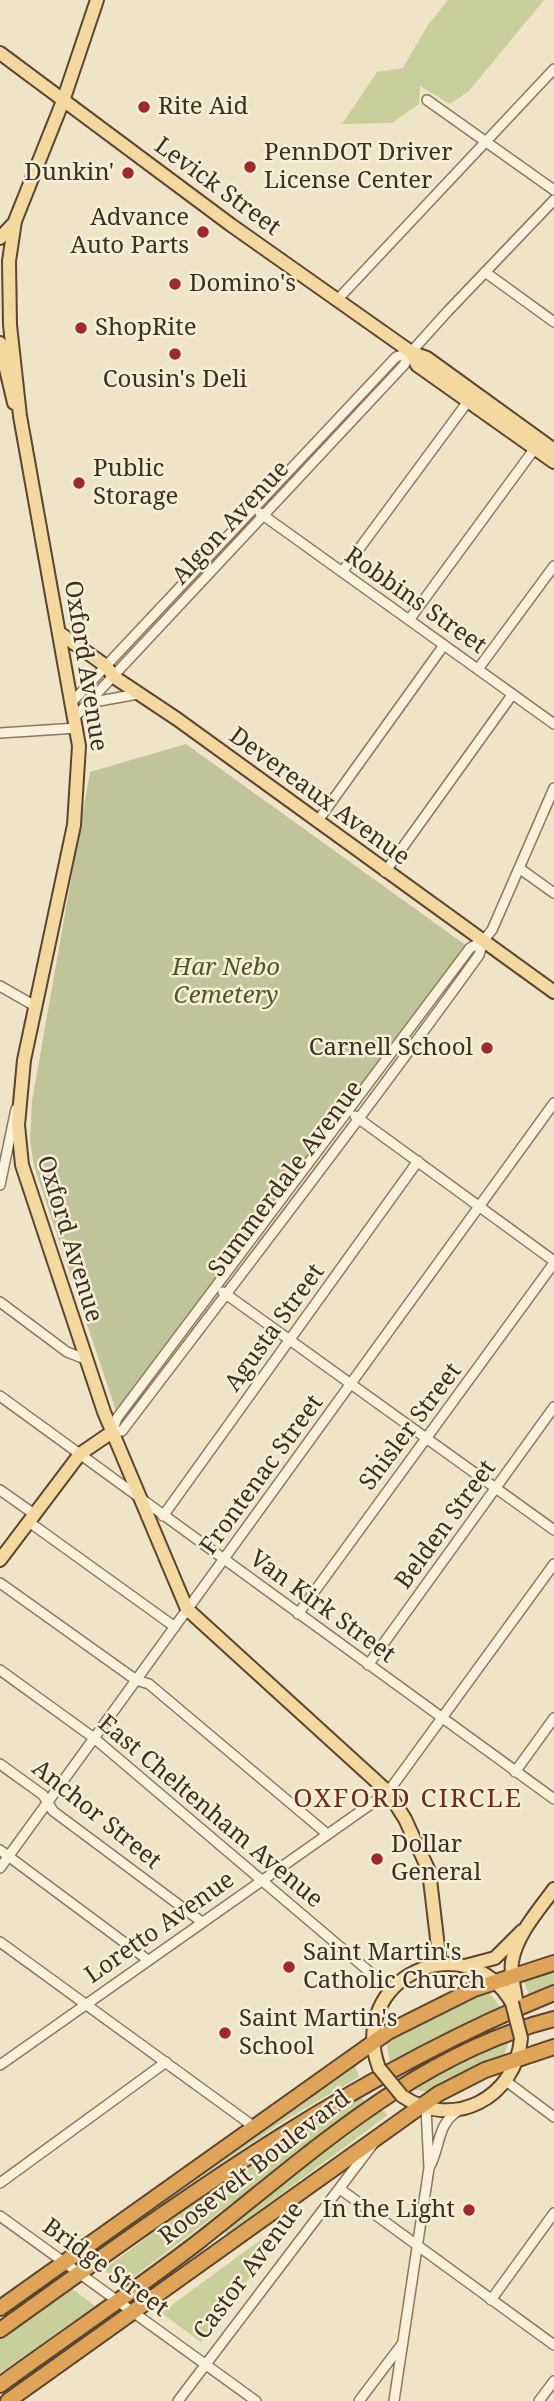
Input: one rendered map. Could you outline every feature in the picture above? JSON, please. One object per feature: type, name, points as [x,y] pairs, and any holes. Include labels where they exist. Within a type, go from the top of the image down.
[{"type":"highway","name":"Roosevelt Boulevard","points":[[0,2308],[373,2042],[417,2015],[494,1982],[554,1964]]},
{"type":"highway","name":"Roosevelt Boulevard","points":[[0,2330],[227,2169],[344,2096],[455,2038],[554,1993]]},
{"type":"highway","name":"Roosevelt Boulevard","points":[[0,2385],[117,2301],[397,2089],[481,2044],[554,2019]]},
{"type":"highway","name":"Roosevelt Boulevard","points":[[8,2401],[380,2134],[469,2077],[554,2047]]},
{"type":"highway","points":[[14,2375],[83,2347]]},
{"type":"main road","name":"Oxford Avenue","points":[[20,416],[11,396],[3,363],[10,248],[15,221],[63,101],[97,0]]},
{"type":"main road","name":"Levick Street","points":[[0,53],[411,352],[427,358],[538,444],[554,462]]},
{"type":"main road","name":"Oxford Avenue","points":[[0,238],[15,221]]},
{"type":"main road","name":"Oxford Avenue","points":[[0,262],[10,248]]},
{"type":"main road","points":[[0,302],[6,346]]},
{"type":"main road","name":"Oxford Avenue","points":[[6,346],[76,722],[78,804],[35,1006],[19,1100],[22,1165],[85,1359],[112,1432],[187,1609],[388,1792],[405,1819],[429,1871],[440,1965]]},
{"type":"main road","name":"Levick Street","points":[[411,352],[417,365],[538,444],[554,450]]},
{"type":"main road","name":"Devereaux Avenue","points":[[61,634],[138,694],[177,719],[554,992]]},
{"type":"main road","name":"Summerdale Avenue","points":[[0,1560],[80,1454],[112,1432]]},
{"type":"main road","points":[[525,1929],[509,1941],[495,1958],[464,1966],[440,1965],[422,1968],[391,1990],[378,2012],[373,2042],[379,2068],[402,2096],[423,2107],[459,2110],[486,2100],[506,2081],[517,2059],[521,2038],[514,2002],[513,1955],[525,1929],[554,1889]]},
{"type":"main road","points":[[464,1966],[494,1982],[514,2002]]},
{"type":"street","points":[[338,299],[554,69]]},
{"type":"street","points":[[427,100],[554,190]]},
{"type":"street","name":"Algon Avenue","points":[[72,702],[110,672],[264,516],[404,365],[411,352],[554,200]]},
{"type":"street","points":[[485,272],[554,322]]},
{"type":"street","name":"Algon Avenue","points":[[76,722],[110,672],[254,508],[396,357],[411,352]]},
{"type":"street","points":[[342,572],[469,400]]},
{"type":"street","points":[[409,620],[538,444]]},
{"type":"street","name":"Robbins Street","points":[[254,508],[554,724]]},
{"type":"street","points":[[478,669],[554,566]]},
{"type":"street","points":[[317,822],[444,645]]},
{"type":"street","points":[[86,704],[138,694]]},
{"type":"street","points":[[386,872],[512,695]]},
{"type":"street","points":[[0,733],[76,722]]},
{"type":"street","name":"Summerdale Avenue","points":[[483,941],[479,955],[226,1294],[122,1431],[112,1432],[117,1418],[470,948],[483,941],[492,930],[554,788]]},
{"type":"street","points":[[519,868],[554,893]]},
{"type":"street","points":[[0,986],[35,1006]]},
{"type":"street","points":[[0,1185],[7,1162],[10,1124],[19,1100]]},
{"type":"street","name":"Frontenac Street","points":[[0,1868],[554,1103]]},
{"type":"street","points":[[348,1111],[554,1262]]},
{"type":"street","name":"Agusta Street","points":[[163,1516],[418,1161]]},
{"type":"street","points":[[0,1185],[22,1165]]},
{"type":"street","name":"Shisler Street","points":[[298,1614],[554,1262]]},
{"type":"street","points":[[216,1287],[554,1530]]},
{"type":"street","points":[[0,1302],[67,1352],[85,1359]]},
{"type":"street","name":"Van Kirk Street","points":[[0,1396],[368,1665],[445,1717],[554,1799]]},
{"type":"street","name":"Belden Street","points":[[368,1665],[554,1407]]},
{"type":"street","points":[[0,1490],[32,1518],[175,1627]]},
{"type":"street","name":"Loretto Avenue","points":[[0,2065],[326,1833],[388,1792],[554,1564]]},
{"type":"street","points":[[0,1583],[136,1680],[149,1684],[326,1833]]},
{"type":"street","name":"East Cheltenham Avenue","points":[[0,1670],[94,1738],[391,1990]]},
{"type":"street","points":[[515,1772],[554,1718]]},
{"type":"street","name":"Anchor Street","points":[[0,1764],[43,1795],[53,1811],[202,1922]]},
{"type":"street","points":[[0,1850],[148,1960]]},
{"type":"street","points":[[0,1942],[253,2126]]},
{"type":"street","points":[[0,2183],[166,2062]]},
{"type":"street","points":[[506,2081],[554,2116]]},
{"type":"street","points":[[394,2401],[429,2168],[423,2107]]},
{"type":"street","points":[[429,2168],[435,2157],[443,2125],[459,2110]]},
{"type":"street","name":"Castor Avenue","points":[[178,2401],[380,2134]]},
{"type":"street","points":[[340,2189],[554,2346]]},
{"type":"street","points":[[491,2300],[554,2213]]},
{"type":"street","name":"Bridge Street","points":[[0,2216],[256,2401]]},
{"type":"street","points":[[359,2401],[403,2343]]},
{"type":"street","points":[[539,2401],[554,2381]]},
{"type":"green space","points":[[448,0],[544,0],[469,91],[450,104],[420,86],[419,104],[392,123],[342,124],[377,72],[403,68],[428,25]]},
{"type":"green space","name":"Har Nebo Cemetery","points":[[186,744],[467,946],[116,1411],[34,1166],[30,1140],[32,1101],[90,772]]},
{"type":"green space","points":[[554,1972],[554,1985],[529,1995],[524,1981]]},
{"type":"green space","points":[[489,1992],[501,2008],[390,2062],[386,2042],[447,2009]]},
{"type":"green space","points":[[509,2042],[504,2055],[427,2092],[412,2089],[469,2058]]},
{"type":"green space","points":[[354,2062],[359,2077],[287,2119],[172,2196]]},
{"type":"green space","points":[[360,2095],[365,2102],[123,2285],[103,2270],[258,2155]]},
{"type":"green space","points":[[382,2110],[388,2115],[227,2234],[222,2229]]},
{"type":"green space","points":[[301,2210],[201,2342],[161,2313]]},
{"type":"green space","points":[[71,2288],[95,2306],[0,2373],[0,2339]]},
{"type":"place","name":"Rite Aid","points":[[144,107]]},
{"type":"place","name":"PennDOT Driver License Center","points":[[250,167]]},
{"type":"place","name":"Dunkin'","points":[[128,173]]},
{"type":"place","name":"Advance Auto Parts","points":[[203,232]]},
{"type":"place","name":"Domino's","points":[[175,284]]},
{"type":"place","name":"ShopRite","points":[[81,328]]},
{"type":"place","name":"Cousin's Deli","points":[[175,354]]},
{"type":"place","name":"Public Storage","points":[[79,483]]},
{"type":"place","name":"Carnell School","points":[[487,1048]]},
{"type":"place","name":"Dollar General","points":[[377,1859]]},
{"type":"place","name":"Saint Martin's Catholic Church","points":[[289,1967]]},
{"type":"place","name":"Saint Martin's School","points":[[225,2033]]},
{"type":"place","name":"In the Light","points":[[469,2210]]},
{"type":"district","name":"OXFORD CIRCLE","points":[[408,1800]]}]
